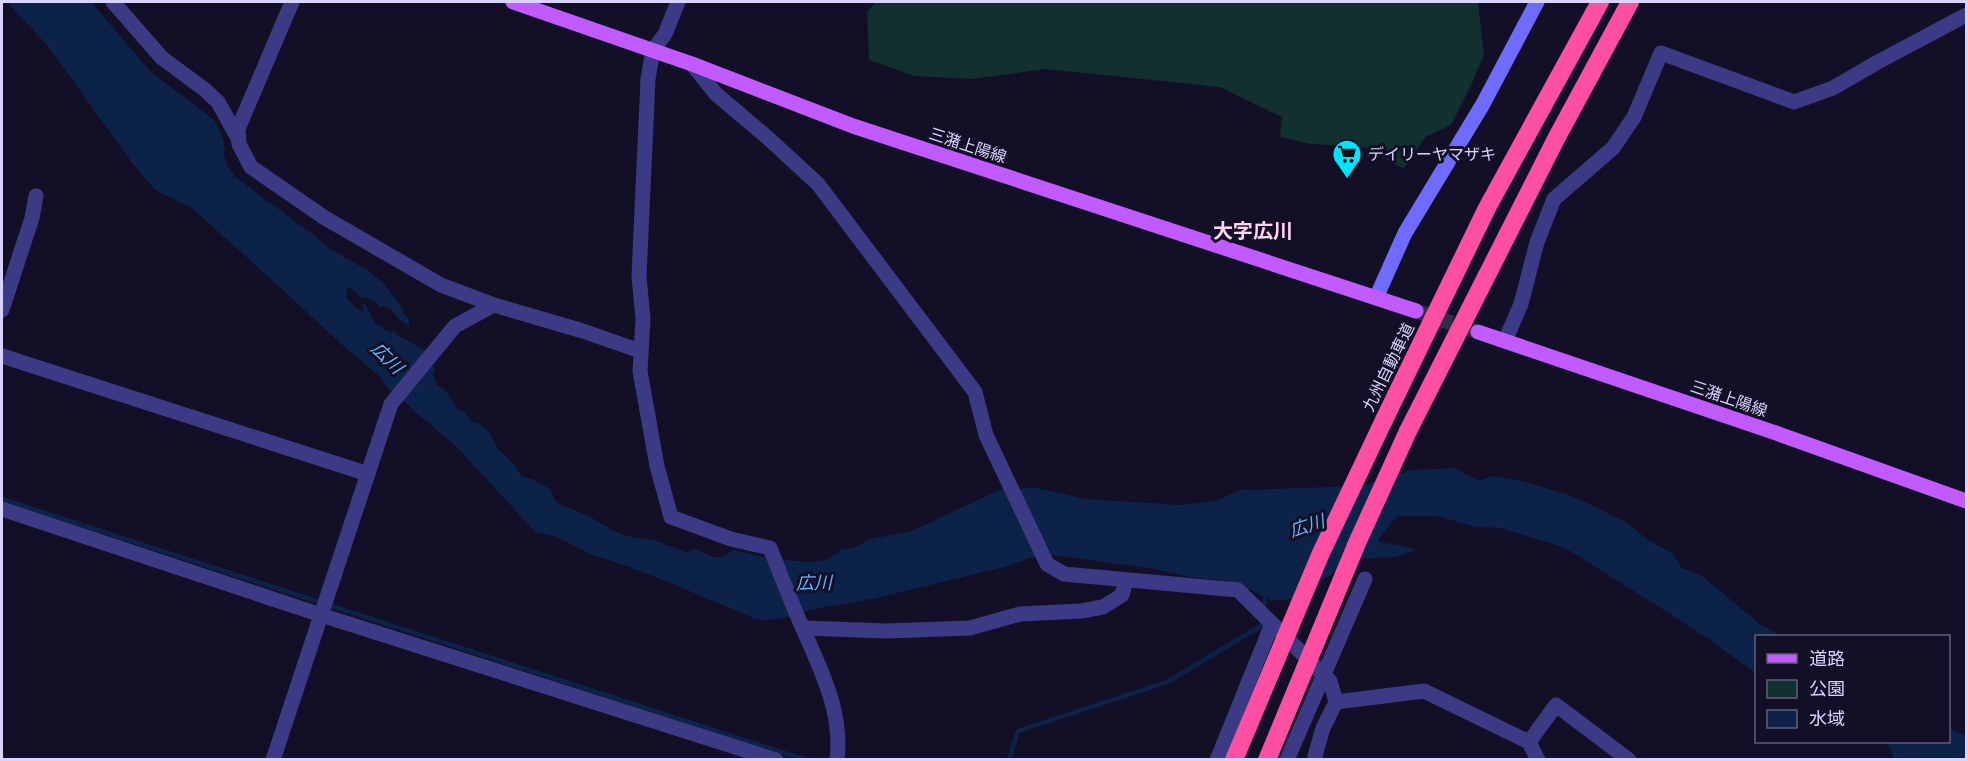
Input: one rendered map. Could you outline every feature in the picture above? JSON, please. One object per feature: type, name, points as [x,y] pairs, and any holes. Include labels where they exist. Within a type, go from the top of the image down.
[{"type":"highway","name":"九州自動車道","points":[[1234,759],[1321,553],[1384,420],[1487,208],[1600,2]]},
{"type":"highway","points":[[1267,759],[1357,543],[1408,431],[1557,138],[1630,2]]},
{"type":"main road","name":"三潴上陽線","points":[[513,2],[692,63],[853,126],[1416,311]]},
{"type":"main road","name":"三潴上陽線","points":[[1478,332],[1776,433],[1966,501]]},
{"type":"street","points":[[113,2],[162,58],[218,102],[238,138]]},
{"type":"street","points":[[292,2],[238,129],[239,144],[251,167],[325,218],[441,285],[494,305],[583,331],[640,351]]},
{"type":"street","points":[[678,2],[664,34],[653,50],[648,79],[639,264],[643,319],[640,371],[657,466],[671,517],[731,539],[770,548],[824,675],[838,730],[837,759]]},
{"type":"street","points":[[1376,298],[1406,233],[1483,104],[1537,2]]},
{"type":"street","points":[[1505,341],[1521,304],[1537,242],[1554,199],[1613,148],[1634,117],[1661,53],[1794,102],[1833,88],[1966,15]]},
{"type":"street","points":[[692,63],[716,94],[818,184],[975,392],[986,435],[1047,564],[1064,574],[1238,590],[1330,681],[1336,702],[1323,728],[1316,759]]},
{"type":"street","points":[[2,310],[32,218],[36,196]]},
{"type":"street","points":[[273,759],[391,404],[437,351],[455,326],[494,305]]},
{"type":"street","points":[[2,356],[368,474]]},
{"type":"street","points":[[2,509],[324,607],[776,759]]},
{"type":"street","points":[[1287,759],[1365,579]]},
{"type":"street","points":[[802,626],[887,631],[970,628],[1020,614],[1081,611],[1103,607],[1122,595],[1126,580]]},
{"type":"street","points":[[1217,759],[1272,624]]},
{"type":"street","points":[[1336,702],[1424,691],[1529,742],[1538,759]]},
{"type":"street","points":[[1529,742],[1556,705],[1629,759]]},
{"type":"green space","points":[[876,2],[1473,2],[1478,3],[1484,55],[1451,125],[1425,137],[1404,169],[1365,147],[1311,144],[1280,137],[1282,117],[1220,87],[1045,69],[973,79],[914,76],[869,60],[867,12]]},
{"type":"water","name":"広川","points":[[7,2],[91,2],[151,72],[214,120],[223,138],[225,150],[223,151],[227,166],[237,178],[327,247],[369,271],[383,283],[404,310],[403,313],[409,319],[409,326],[390,309],[362,298],[347,287],[347,298],[356,308],[364,312],[362,305],[364,303],[374,321],[380,326],[392,333],[394,330],[397,335],[425,350],[435,369],[433,374],[437,386],[444,389],[460,411],[465,412],[472,422],[480,424],[488,431],[499,450],[514,464],[522,477],[535,480],[551,490],[554,499],[559,504],[587,515],[626,536],[654,540],[688,553],[694,548],[717,557],[734,550],[768,558],[808,562],[826,560],[841,550],[856,547],[870,539],[912,531],[1001,489],[1017,490],[1032,487],[1086,499],[1181,505],[1216,501],[1241,490],[1361,486],[1412,470],[1455,468],[1479,481],[1493,476],[1526,482],[1569,495],[1598,508],[1627,523],[1649,541],[1672,553],[1682,568],[1702,576],[1762,626],[1779,635],[1755,635],[1755,672],[1697,631],[1572,552],[1501,528],[1476,527],[1437,516],[1397,516],[1378,540],[1413,548],[1413,551],[1395,557],[1358,559],[1295,598],[1283,600],[1271,600],[1243,586],[1219,580],[1053,555],[1036,556],[1008,566],[877,598],[809,610],[792,617],[766,620],[753,618],[668,582],[592,555],[554,536],[535,532],[456,446],[396,393],[388,389],[380,377],[192,208],[155,190],[133,164],[47,45]]},
{"type":"water","points":[[1950,728],[1966,737],[1966,759],[1894,759],[1891,750],[1885,743],[1950,743]]},
{"type":"waterway","points":[[2,499],[806,760]]},
{"type":"waterway","points":[[1263,611],[1266,592]]},
{"type":"waterway","points":[[1009,760],[1018,731],[1167,682],[1261,626],[1262,619]]},
{"type":"tunnel","points":[[1416,311],[1478,332]]},
{"type":"place","name":"デイリーヤマザキ","points":[[1347,180]]},
{"type":"district","name":"大字広川","points":[[1253,231]]}]
